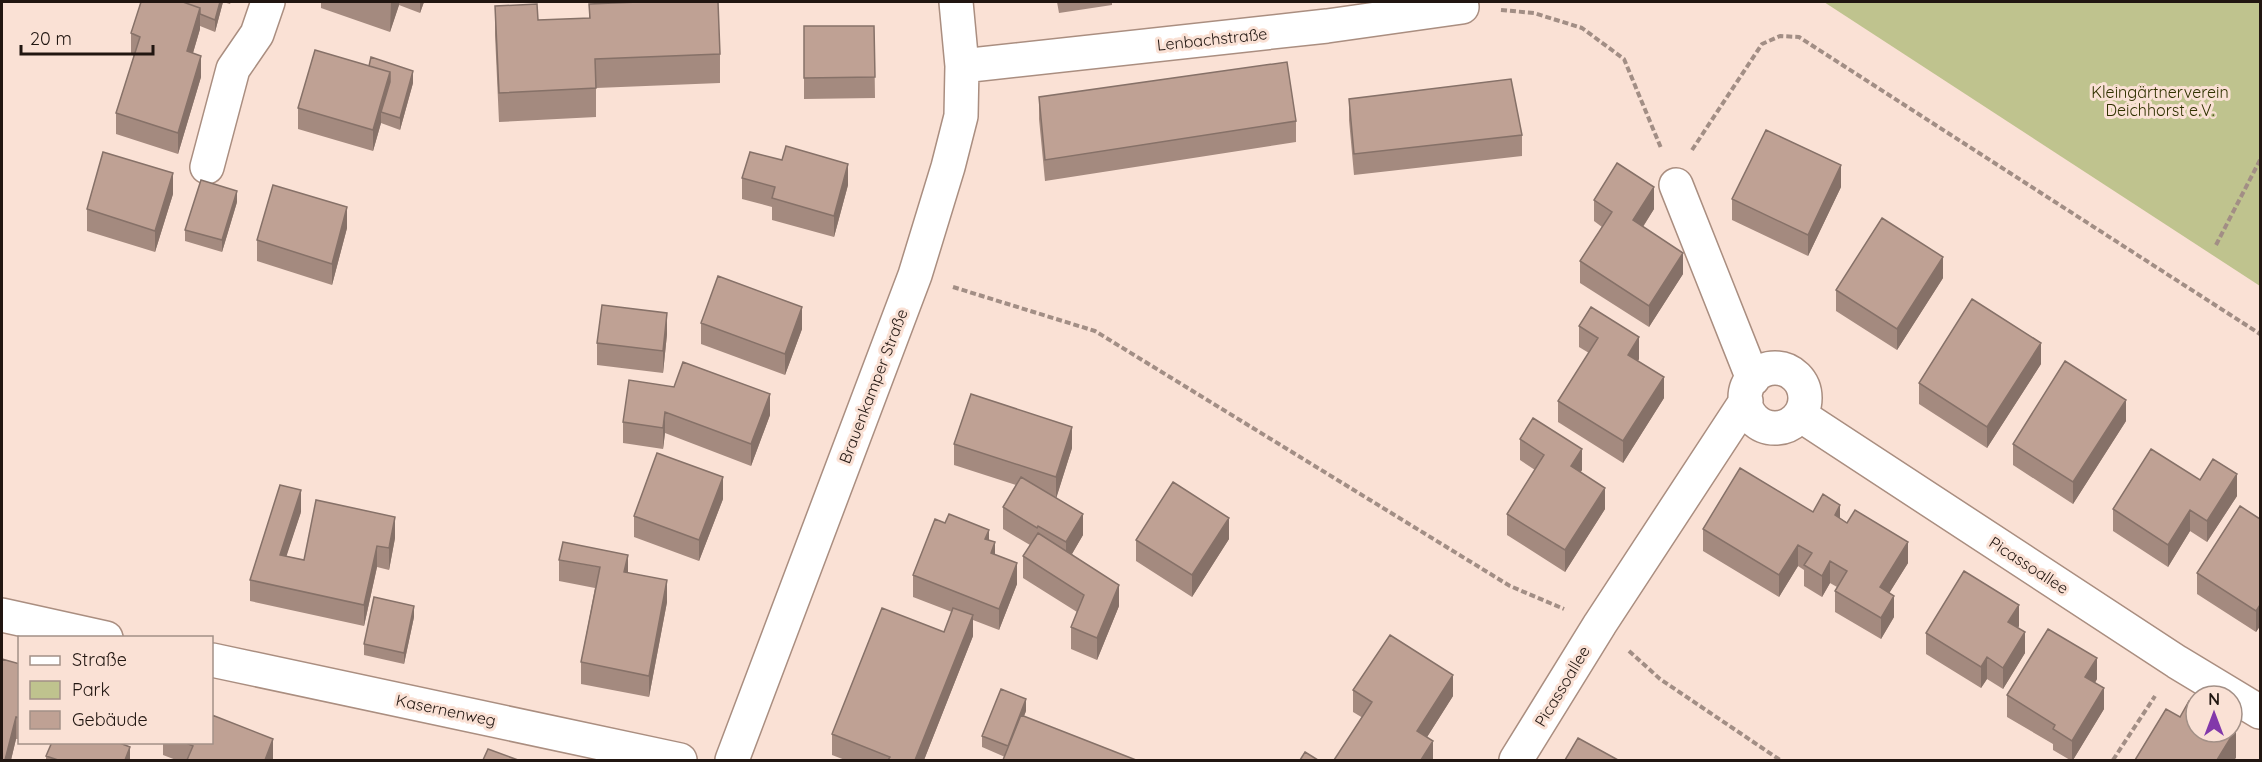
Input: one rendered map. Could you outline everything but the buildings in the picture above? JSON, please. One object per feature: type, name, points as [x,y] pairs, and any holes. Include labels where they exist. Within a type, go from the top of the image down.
[{"type":"street","points":[[207,167],[233,69],[257,34],[268,2]]},
{"type":"street","name":"Brauenkamper Straße","points":[[732,760],[915,275],[948,167],[961,117],[962,66],[956,2]]},
{"type":"street","name":"Lenbachstraße","points":[[962,66],[1327,26],[1462,4]]},
{"type":"street","points":[[1674,182],[1749,390],[1755,420],[1773,428],[1783,427],[1800,415],[1804,406],[1805,396],[1798,378],[1790,371],[1770,368],[1760,372],[1749,390]]},
{"type":"street","name":"Picassoallee","points":[[1516,760],[1749,390]]},
{"type":"street","name":"Picassoallee","points":[[1800,415],[2177,662],[2260,712]]},
{"type":"street","points":[[2,615],[97,636]]},
{"type":"street","name":"Kasernenweg","points":[[213,660],[680,760]]},
{"type":"path","points":[[1462,4],[1534,13],[1582,28],[1624,59],[1674,182]]},
{"type":"path","points":[[1674,182],[1762,44],[1780,36],[1799,38],[2260,334]]},
{"type":"path","points":[[2216,245],[2260,160]]},
{"type":"path","points":[[915,275],[1095,331],[1510,586],[1600,624],[1660,679],[1780,760]]},
{"type":"path","points":[[2113,760],[2177,662]]},
{"type":"green space","name":"Kleingärtnerverein Deichhorst e.V.","points":[[1824,2],[2260,2],[2260,286]]}]
